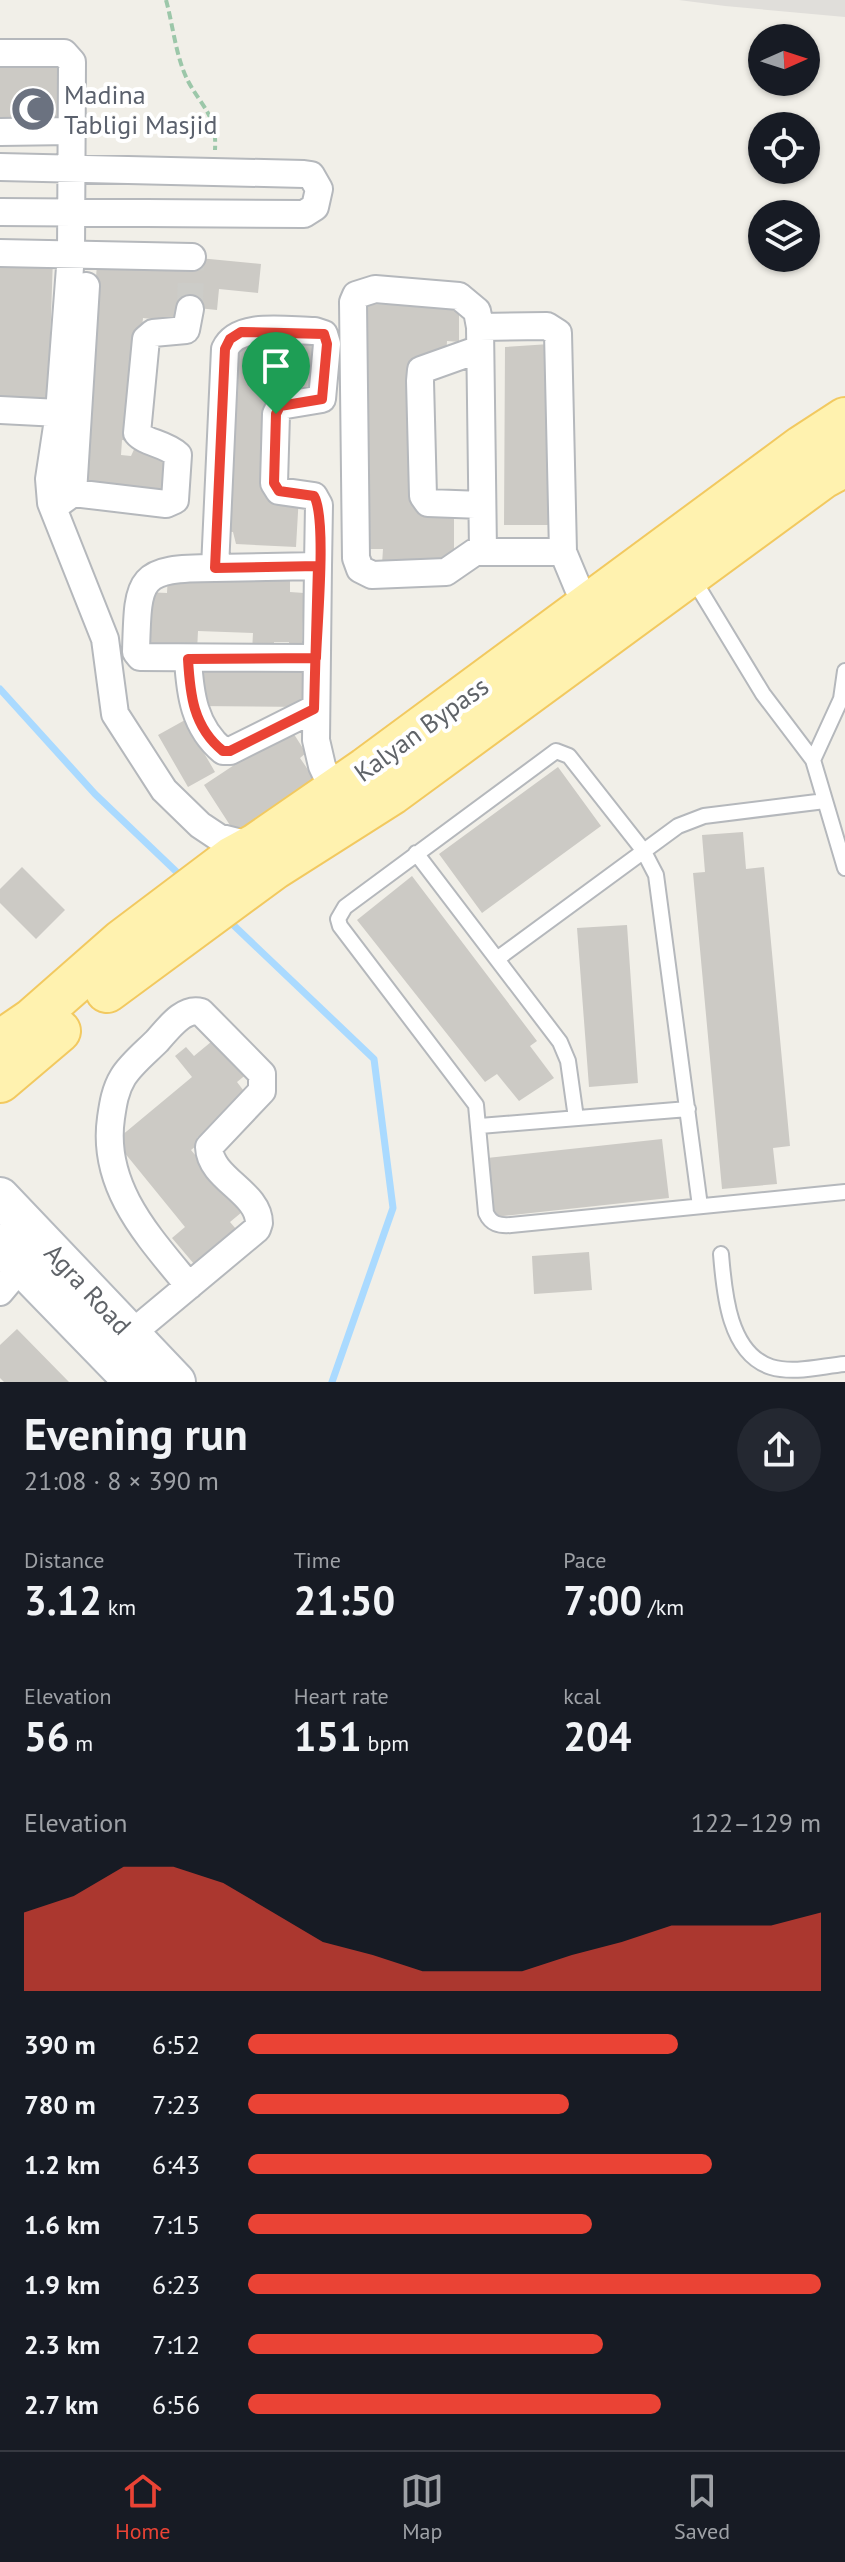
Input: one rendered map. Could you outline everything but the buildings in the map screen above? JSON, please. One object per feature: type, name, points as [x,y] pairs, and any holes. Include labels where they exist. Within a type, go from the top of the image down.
[{"type":"main road","name":"Kalyan Bypass","points":[[5,1063],[133,951],[254,864],[692,576],[823,463],[845,419]]},
{"type":"main road","name":"Kalyan Bypass","points":[[341,806],[491,678],[759,479],[823,463]]},
{"type":"main road","points":[[0,1105],[5,1063]]},
{"type":"main road","name":"Agra Road","points":[[0,1197],[16,1261],[134,1382]]},
{"type":"main road","name":"Agra Road","points":[[16,1261],[131,1334],[176,1382]]},
{"type":"street","points":[[0,53],[70,56],[71,254],[63,501]]},
{"type":"street","points":[[0,132],[71,131]]},
{"type":"street","points":[[0,167],[311,175],[319,189],[315,207],[304,214],[0,212]]},
{"type":"street","points":[[0,253],[192,262],[214,171]]},
{"type":"street","points":[[71,254],[49,479],[63,501],[105,639],[115,714],[164,790],[200,825],[254,864]]},
{"type":"street","points":[[489,551],[484,334],[477,311],[459,296],[375,289],[356,295],[353,302],[356,558],[360,569],[372,575],[446,572],[489,551],[563,552]]},
{"type":"street","points":[[63,501],[166,504],[175,500],[178,455],[162,443],[138,437],[139,404],[146,339],[153,333],[186,330],[190,309]]},
{"type":"street","points":[[482,505],[428,503],[423,496],[421,370],[484,334],[547,326],[558,333],[563,552],[578,588]]},
{"type":"street","points":[[215,568],[225,349],[230,339],[241,332],[324,334],[327,344],[322,399],[280,406],[276,414],[274,483],[279,491],[314,496],[319,505],[316,740],[341,806]]},
{"type":"street","points":[[484,334],[482,505],[489,551]]},
{"type":"street","points":[[0,410],[54,413]]},
{"type":"street","points":[[491,678],[520,631],[727,480],[759,479]]},
{"type":"street","points":[[316,658],[140,657],[136,652],[137,598],[148,578],[170,568],[318,566]]},
{"type":"street","points":[[188,659],[191,703],[195,715],[223,751],[230,751],[314,709]]},
{"type":"street","points":[[131,1334],[189,1286],[259,1223],[254,1207],[212,1161],[209,1147],[262,1091],[262,1074],[201,1012],[194,1010],[179,1018],[121,1079],[108,1139],[122,1195],[136,1221],[189,1286]]},
{"type":"lane","points":[[692,576],[763,694],[813,760],[845,868]]},
{"type":"lane","points":[[813,760],[843,700],[845,674]]},
{"type":"lane","points":[[700,1206],[656,875],[643,850],[569,756],[556,751],[345,907],[338,919],[464,1084],[476,1105],[486,1213],[500,1226],[845,1192]]},
{"type":"lane","points":[[497,959],[678,826],[704,816],[825,801]]},
{"type":"lane","points":[[416,853],[560,1042],[568,1061],[576,1118]]},
{"type":"lane","points":[[480,1126],[688,1109]]},
{"type":"lane","points":[[721,1254],[725,1308],[735,1331],[753,1353],[769,1366],[791,1369],[845,1364]]},
{"type":"path","points":[[166,0],[188,80],[207,107],[216,130],[214,171]]},
{"type":"shaded area","points":[[679,0],[845,0],[845,17],[725,6]]},
{"type":"waterway","points":[[0,689],[95,794],[183,878]]},
{"type":"waterway","points":[[227,919],[374,1059],[393,1208],[332,1382]]},
{"type":"tunnel","points":[[190,309],[191,266]]},
{"type":"place","name":"Madina Tabligi Masjid","points":[[33,109]]},
{"type":"route","points":[[276,414],[274,483],[279,491],[314,496],[319,505],[318,566],[316,658],[188,659],[191,703],[195,715],[223,751],[230,751],[314,709],[316,658],[318,566],[215,568],[225,349],[230,339],[241,332],[315,331],[324,334],[327,344],[322,399],[314,403],[288,403],[280,406],[276,414]]}]
